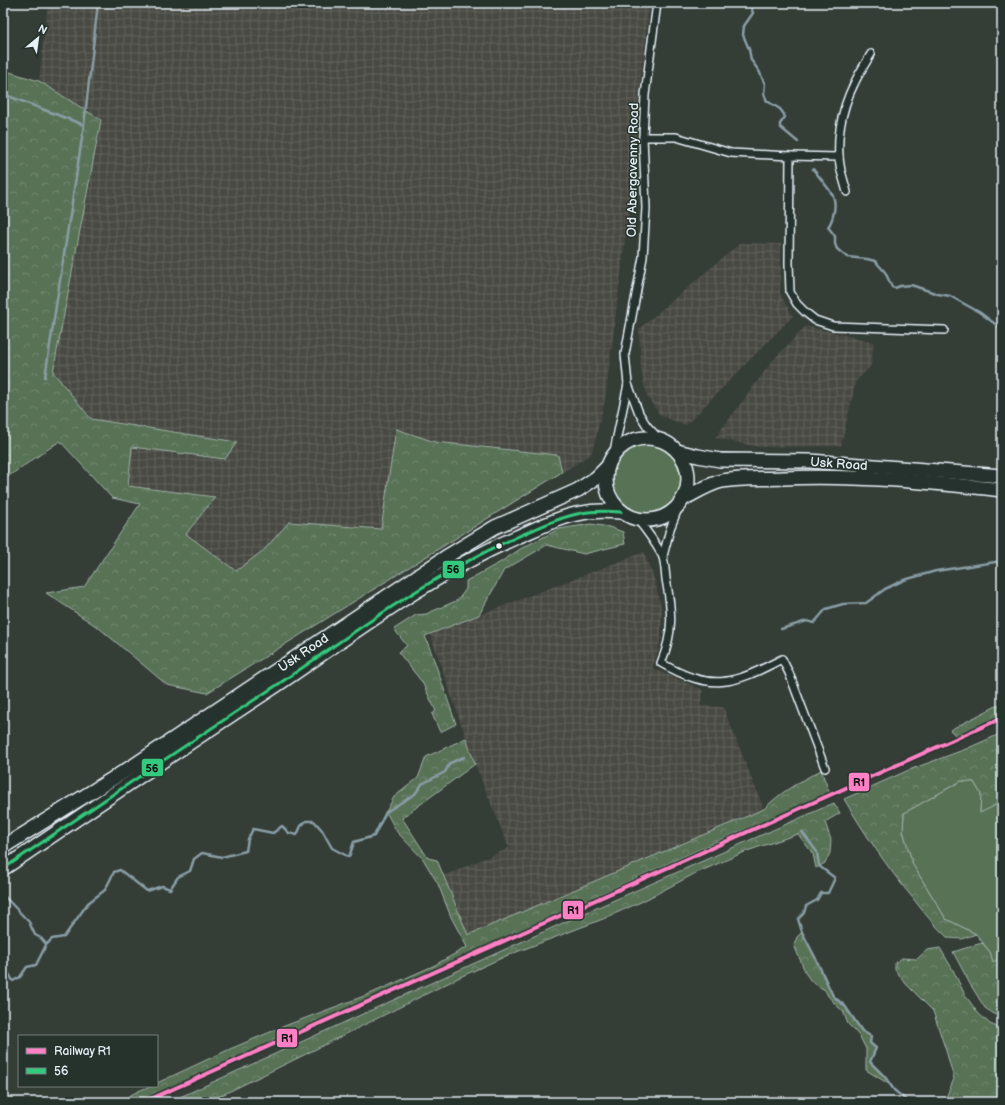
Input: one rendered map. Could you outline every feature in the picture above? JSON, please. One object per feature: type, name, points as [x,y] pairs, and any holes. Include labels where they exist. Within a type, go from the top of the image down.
[{"type":"highway","points":[[647,438],[660,440],[677,450],[685,463],[689,478],[688,485],[681,503],[667,516],[652,520],[637,519],[621,512],[608,494],[605,480],[610,461],[622,446],[634,440],[647,438]]},
{"type":"highway","name":"Usk Road","points":[[677,450],[720,460],[810,461],[1002,476]]},
{"type":"highway","name":"Usk Road","points":[[3,847],[136,764],[449,555],[495,528],[578,490],[596,478],[610,461]]},
{"type":"highway","name":"Usk Road","points":[[681,503],[701,490],[721,482],[740,480],[798,478],[888,479],[1002,490]]},
{"type":"highway","name":"Usk Road","points":[[3,869],[211,728],[412,594],[454,568],[497,546],[566,517],[589,512],[621,512]]},
{"type":"street","name":"Old Abergavenny Road","points":[[628,384],[626,354],[642,257],[646,208],[644,137],[645,95],[657,3]]},
{"type":"street","points":[[848,192],[841,171],[839,136],[846,105],[854,83],[871,54]]},
{"type":"street","points":[[644,137],[676,137],[731,153],[839,157]]},
{"type":"street","points":[[790,156],[789,277],[790,292],[797,304],[815,320],[833,326],[944,330]]},
{"type":"street","points":[[628,384],[639,413],[647,426],[660,440]]},
{"type":"street","points":[[610,461],[628,384]]},
{"type":"street","points":[[662,556],[668,535],[681,503]]},
{"type":"street","points":[[637,519],[662,556],[671,620],[667,645],[661,664],[690,678],[723,682],[752,674],[782,659],[789,673],[825,768]]},
{"type":"shaded area","points":[[48,3],[650,3],[641,75],[632,185],[605,400],[593,449],[590,455],[416,564],[289,522],[264,550],[236,571],[186,534],[214,497],[128,486],[91,419],[52,372],[101,121],[39,81]]},
{"type":"shaded area","points":[[740,243],[781,244],[780,294],[793,316],[686,425],[661,416],[647,397],[641,370],[639,329]]},
{"type":"shaded area","points":[[806,326],[874,342],[871,366],[856,381],[841,446],[759,447],[715,438],[773,360]]},
{"type":"shaded area","points":[[644,552],[655,581],[662,612],[661,636],[652,668],[703,690],[700,706],[723,707],[764,809],[468,936],[443,876],[509,848],[475,764],[430,634]]},
{"type":"green space","points":[[3,70],[39,81],[101,120],[53,372],[91,419],[237,442],[225,459],[132,447],[128,486],[215,497],[186,534],[236,571],[264,550],[289,522],[381,529],[396,429],[435,442],[558,455],[562,472],[207,693],[167,685],[99,628],[46,593],[84,587],[140,504],[112,498],[60,441],[3,480]]},
{"type":"green space","points":[[640,445],[654,445],[666,450],[676,460],[681,472],[681,486],[676,498],[666,508],[654,513],[640,513],[628,508],[618,498],[613,486],[613,472],[618,460],[628,450]]},
{"type":"green space","points":[[591,524],[609,527],[623,532],[625,544],[584,554],[547,545],[504,570],[479,615],[425,636],[456,724],[440,732],[432,714],[436,711],[422,682],[398,652],[407,646],[394,629],[416,615],[426,614],[458,600],[466,589],[466,581],[499,563],[522,548],[559,529]]},
{"type":"green space","points":[[1002,703],[1002,715],[956,736],[950,730]]},
{"type":"green space","points":[[1002,733],[1002,802],[980,813],[981,794],[974,782],[961,781],[904,813],[903,831],[913,865],[946,919],[976,934],[962,939],[948,938],[938,929],[893,874],[844,799],[909,770],[966,749]]},
{"type":"green space","points":[[466,738],[475,764],[402,818],[428,858],[437,860],[468,935],[764,809],[784,792],[821,770],[830,794],[680,858],[142,1102],[119,1102],[142,1089],[158,1087],[158,1083],[230,1049],[287,1025],[372,993],[433,966],[467,947],[451,917],[438,884],[423,859],[397,832],[386,812],[394,797],[418,778],[426,757]]},
{"type":"green space","points":[[961,781],[974,782],[981,794],[980,812],[997,804],[1002,814],[1002,957],[993,963],[990,952],[976,934],[946,919],[913,865],[903,831],[904,813]]},
{"type":"green space","points":[[834,803],[840,813],[825,822],[831,840],[830,853],[825,863],[816,868],[813,854],[798,834],[747,851],[694,874],[643,901],[603,919],[506,956],[460,977],[218,1097],[211,1102],[169,1102],[585,913]]},
{"type":"green space","points":[[802,932],[833,996],[845,1006],[862,1031],[871,1036],[870,1043],[876,1048],[870,1062],[892,1086],[866,1070],[866,1049],[860,1037],[848,1024],[843,1011],[828,996],[825,990],[811,981],[806,974],[794,945],[797,937]]},
{"type":"green space","points":[[982,943],[990,952],[993,962],[1002,957],[1002,1019],[985,1008],[953,952]]},
{"type":"green space","points":[[940,948],[965,995],[978,1013],[990,1024],[1002,1029],[1002,1102],[944,1102],[954,1079],[933,1011],[906,984],[895,970],[895,963],[902,958],[917,959],[927,950]]},
{"type":"waterway","points":[[45,377],[84,125],[98,3]]},
{"type":"waterway","points":[[752,3],[751,7],[753,13],[744,26],[743,35],[749,49],[751,60],[759,71],[765,84],[764,94],[767,101],[780,109],[785,117],[780,124],[780,127],[798,142]]},
{"type":"waterway","points":[[3,94],[84,125]]},
{"type":"waterway","points":[[813,169],[833,196],[835,204],[834,212],[828,227],[835,236],[835,244],[837,249],[847,257],[875,261],[885,272],[892,287],[895,288],[911,285],[938,294],[950,296],[1002,327]]},
{"type":"waterway","points":[[781,629],[807,621],[814,623],[826,609],[843,604],[866,603],[885,589],[904,580],[936,571],[1002,561]]},
{"type":"waterway","points":[[3,965],[13,981],[20,977],[27,967],[36,965],[46,945],[52,939],[64,937],[88,903],[105,890],[114,872],[120,870],[147,891],[162,886],[170,889],[178,877],[190,871],[194,859],[202,853],[222,857],[246,851],[248,839],[253,829],[273,833],[282,826],[289,833],[297,835],[301,826],[306,821],[314,821],[322,830],[332,848],[349,857],[354,842],[374,836],[386,812],[415,794],[422,784],[445,772],[450,763],[464,757]]},
{"type":"waterway","points":[[802,832],[817,852],[819,866],[835,878],[828,893],[821,893],[817,900],[806,906],[804,913],[798,919],[802,932],[833,996],[845,1006],[862,1031],[871,1036],[870,1043],[876,1048],[870,1062],[885,1077],[894,1090],[907,1101],[916,1100],[921,1102]]},
{"type":"waterway","points":[[4,896],[29,922],[35,935],[41,938],[46,944]]},
{"type":"rail line","name":"R1","points":[[144,1102],[1002,718]]},
{"type":"transit line","name":"56","points":[[3,869],[394,605],[454,569],[517,537],[565,517],[592,511],[621,512]]}]
